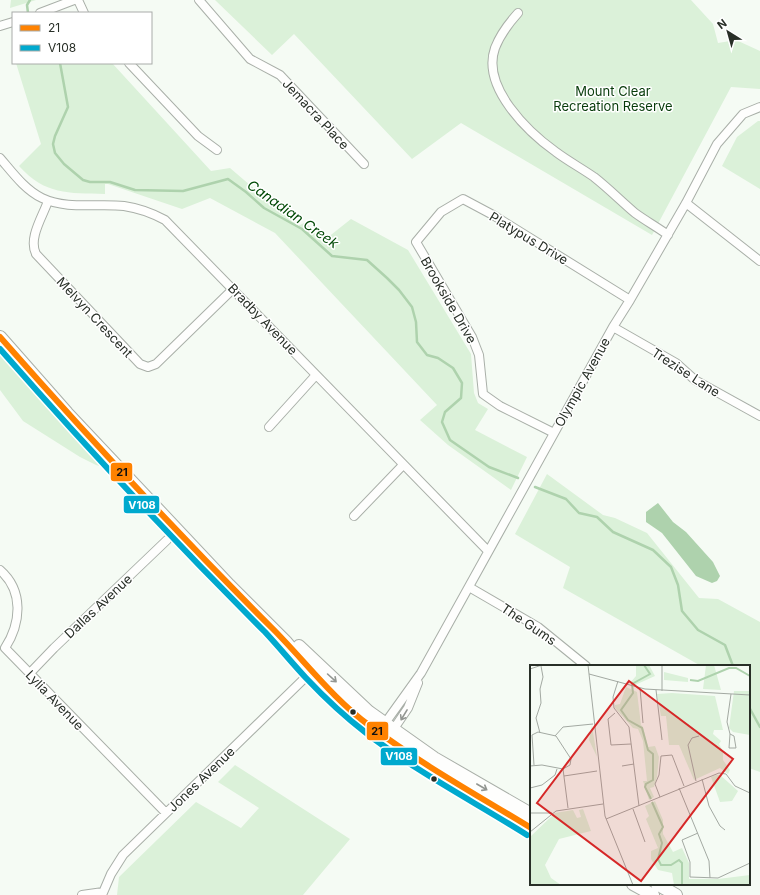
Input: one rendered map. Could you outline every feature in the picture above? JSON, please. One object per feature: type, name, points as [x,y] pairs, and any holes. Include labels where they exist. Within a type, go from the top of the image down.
[{"type":"main road","points":[[0,337],[67,413],[212,565],[229,585],[314,668],[363,720],[387,730],[530,813]]},
{"type":"main road","points":[[0,349],[67,413]]},
{"type":"main road","points":[[387,730],[490,804],[530,827]]},
{"type":"main road","points":[[635,885],[653,895]]},
{"type":"main road","points":[[659,885],[676,895]]},
{"type":"street","points":[[43,12],[74,0]]},
{"type":"street","points":[[78,0],[84,12]]},
{"type":"street","name":"Jemacra Place","points":[[199,0],[250,59],[280,76],[364,164]]},
{"type":"street","points":[[518,13],[503,32],[494,49],[492,66],[495,82],[502,95],[524,125],[542,141],[593,177],[635,212],[668,235]]},
{"type":"street","points":[[0,26],[12,22]]},
{"type":"street","points":[[130,64],[198,136],[217,150]]},
{"type":"street","name":"Olympic Avenue","points":[[387,730],[422,673],[488,551],[613,327],[668,235],[717,144],[743,114],[760,107]]},
{"type":"street","name":"Bradby Avenue","points":[[0,158],[29,188],[48,201],[62,204],[125,206],[150,212],[165,220],[488,551]]},
{"type":"street","name":"Platypus Drive","points":[[430,226],[442,212],[463,200],[493,215],[630,300]]},
{"type":"street","name":"Melvyn Crescent","points":[[48,201],[34,237],[34,248],[36,254],[140,364],[148,367],[156,364],[233,289]]},
{"type":"street","points":[[686,203],[760,261]]},
{"type":"street","name":"Brookside Drive","points":[[430,226],[416,242],[472,337],[479,355],[483,394],[500,406],[554,434]]},
{"type":"street","name":"Trezise Lane","points":[[613,327],[676,363],[695,380],[760,416]]},
{"type":"street","points":[[269,427],[316,375]]},
{"type":"street","points":[[354,516],[403,465]]},
{"type":"street","name":"Dallas Avenue","points":[[30,673],[54,648],[167,540]]},
{"type":"street","name":"Lylia Avenue","points":[[0,570],[14,588],[18,604],[16,625],[2,651],[30,673],[166,813]]},
{"type":"street","name":"The Gums","points":[[469,587],[538,626],[585,665]]},
{"type":"street","name":"Jones Avenue","points":[[103,894],[110,874],[123,855],[314,668]]},
{"type":"street","points":[[82,895],[103,894]]},
{"type":"green space","points":[[11,0],[36,0],[10,8]]},
{"type":"green space","name":"Mount Clear Recreation Reserve","points":[[215,0],[691,0],[713,24],[718,43],[736,40],[760,51],[760,89],[731,87],[652,235],[461,123],[412,159],[294,34],[272,55]]},
{"type":"green space","points":[[16,64],[113,64],[211,171],[230,168],[298,226],[306,222],[322,242],[351,219],[408,250],[471,354],[474,393],[478,403],[488,409],[475,430],[527,457],[511,490],[448,445],[420,420],[437,405],[275,233],[210,198],[182,209],[108,184],[105,184],[105,194],[68,192],[48,187],[38,182],[19,166],[41,144]]},
{"type":"green space","points":[[760,121],[760,189],[722,166],[737,137]]},
{"type":"green space","points":[[0,355],[117,471],[96,465],[80,457],[23,421],[0,390]]},
{"type":"green space","points":[[547,474],[603,515],[615,518],[647,533],[699,598],[718,599],[760,622],[760,772],[750,768],[750,665],[699,665],[563,588],[570,567],[515,534]]},
{"type":"green space","points":[[235,765],[350,839],[303,895],[117,895],[119,877],[196,802],[241,828],[259,808],[218,782]]},
{"type":"shaded area","points":[[658,503],[673,522],[686,532],[713,562],[720,576],[717,581],[712,583],[696,576],[662,533],[646,522],[646,512]]},
{"type":"waterway","name":"Canadian Creek","points":[[28,12],[27,5],[30,0]]},
{"type":"waterway","name":"Canadian Creek","points":[[60,64],[68,107],[53,144],[55,153],[64,164],[83,180],[90,182],[110,182],[135,190],[183,191],[228,179],[264,208],[302,229],[332,256],[367,260],[399,290],[412,307],[416,322],[417,342],[427,355],[438,358],[453,368],[462,383],[461,398],[445,412],[442,422],[450,440],[489,467],[518,478]]},
{"type":"waterway","name":"Canadian Creek","points":[[535,487],[566,499],[579,513],[597,517],[613,532],[653,550],[671,567],[678,585],[682,611],[698,630],[725,645],[733,665]]},
{"type":"waterway","name":"Canadian Creek","points":[[750,709],[760,727]]},
{"type":"transit line","name":"21","points":[[0,337],[134,485],[343,704],[389,740],[449,779],[530,827]]},
{"type":"transit line","name":"V108","points":[[0,349],[130,493],[265,632],[306,678],[334,706],[365,732],[404,760],[527,835]]}]
